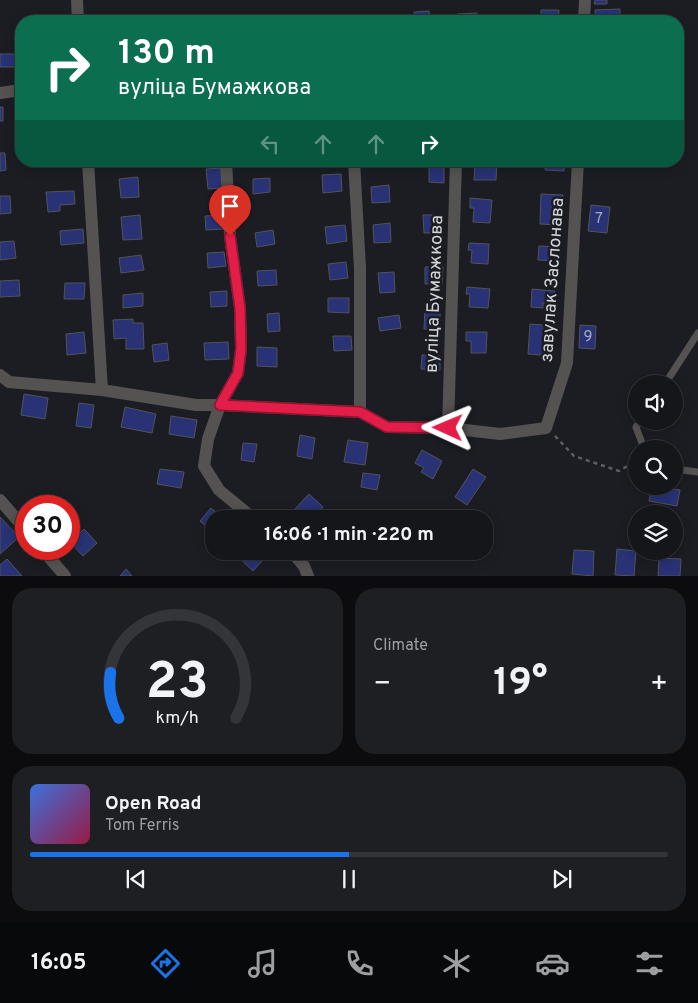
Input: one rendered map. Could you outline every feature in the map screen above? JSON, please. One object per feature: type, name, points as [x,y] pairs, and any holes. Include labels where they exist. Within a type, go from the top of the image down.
[{"type":"street","points":[[77,0],[78,15]]},
{"type":"street","points":[[584,0],[584,15]]},
{"type":"street","points":[[0,93],[15,91]]},
{"type":"street","points":[[88,167],[102,390]]},
{"type":"street","points":[[226,167],[230,236],[240,308],[241,349],[238,373],[220,405],[208,439],[204,466],[219,490],[243,510]]},
{"type":"street","points":[[354,167],[360,268],[360,412]]},
{"type":"street","name":"вуліца Бумажкова","points":[[448,428],[456,167]]},
{"type":"street","name":"завулак Заслонава","points":[[546,428],[567,363],[578,167]]},
{"type":"street","points":[[0,376],[9,382],[102,390],[196,405],[360,412],[387,427],[448,428],[500,434],[546,428]]},
{"type":"street","points":[[0,500],[15,517]]},
{"type":"street","points":[[51,560],[65,576]]},
{"type":"street","points":[[299,560],[304,566],[308,576]]},
{"type":"lane","points":[[671,375],[698,333]]},
{"type":"lane","points":[[683,470],[698,472]]},
{"type":"path","points":[[546,428],[574,456],[618,471],[628,465]]},
{"type":"building","points":[[595,0],[607,0],[607,4],[594,4]]},
{"type":"building","points":[[620,9],[620,15],[595,15],[595,10]]},
{"type":"building","points":[[541,10],[559,10],[559,15],[541,15]]},
{"type":"building","points":[[429,11],[429,15],[414,15],[414,12]]},
{"type":"building","points":[[477,13],[477,15],[457,15]]},
{"type":"building","points":[[0,54],[15,54],[15,67],[0,67]]},
{"type":"building","points":[[0,107],[3,107],[3,121],[0,121]]},
{"type":"building","points":[[0,153],[5,153],[6,170],[0,171]]},
{"type":"building","points":[[429,167],[444,167],[444,183],[429,182]]},
{"type":"building","points":[[475,167],[497,167],[496,180],[474,180]]},
{"type":"building","points":[[545,167],[564,167],[564,171],[545,170]]},
{"type":"building","points":[[221,168],[222,188],[208,189],[206,169]]},
{"type":"building","points":[[341,174],[342,191],[323,193],[322,175]]},
{"type":"building","points":[[138,177],[139,197],[121,198],[119,179]]},
{"type":"building","points":[[270,178],[270,192],[253,194],[253,179]]},
{"type":"building","points":[[389,185],[390,202],[372,203],[371,187]]},
{"type":"building","points":[[74,191],[75,204],[60,205],[60,211],[48,212],[46,192]]},
{"type":"building","points":[[541,194],[563,195],[562,225],[540,224]]},
{"type":"building","points":[[0,196],[10,196],[11,213],[0,214]]},
{"type":"building","points":[[470,198],[492,200],[490,223],[473,222],[474,208],[470,208]]},
{"type":"building","points":[[591,205],[610,207],[607,233],[588,231]]},
{"type":"building","points":[[140,215],[142,239],[123,240],[121,217]]},
{"type":"building","points":[[223,215],[224,229],[206,230],[205,216]]},
{"type":"building","points":[[423,215],[440,215],[441,233],[424,233]]},
{"type":"building","points":[[390,223],[391,242],[374,243],[373,225]]},
{"type":"building","points":[[345,225],[347,241],[327,244],[325,227]]},
{"type":"building","points":[[83,229],[84,243],[61,245],[60,231]]},
{"type":"building","points":[[273,230],[275,244],[257,247],[255,233]]},
{"type":"building","points":[[14,241],[16,258],[0,260],[0,242]]},
{"type":"building","points":[[469,243],[489,244],[488,264],[471,263],[472,250],[468,250]]},
{"type":"building","points":[[539,246],[560,247],[558,261],[538,260]]},
{"type":"building","points":[[224,252],[226,266],[208,268],[207,253]]},
{"type":"building","points":[[141,255],[144,270],[121,273],[119,258]]},
{"type":"building","points":[[346,262],[348,278],[330,280],[328,264]]},
{"type":"building","points":[[425,267],[443,267],[442,284],[425,284]]},
{"type":"building","points":[[276,270],[277,285],[258,286],[257,271]]},
{"type":"building","points":[[394,272],[395,292],[380,293],[378,273]]},
{"type":"building","points":[[19,280],[20,296],[0,297],[0,281]]},
{"type":"building","points":[[65,283],[85,283],[84,299],[64,299]]},
{"type":"building","points":[[467,287],[490,289],[488,308],[469,307],[470,294],[466,294]]},
{"type":"building","points":[[532,289],[555,291],[554,303],[543,303],[543,308],[531,307]]},
{"type":"building","points":[[227,291],[227,306],[211,307],[210,292]]},
{"type":"building","points":[[143,293],[143,306],[123,308],[123,295]]},
{"type":"building","points":[[328,298],[349,298],[349,313],[328,312]]},
{"type":"building","points":[[425,309],[440,310],[440,329],[424,329]]},
{"type":"building","points":[[279,313],[280,331],[268,332],[267,314]]},
{"type":"building","points":[[399,315],[401,328],[380,331],[378,318]]},
{"type":"building","points":[[133,319],[133,323],[143,323],[144,349],[126,349],[126,338],[114,339],[113,320]]},
{"type":"building","points":[[530,324],[554,326],[552,356],[528,354]]},
{"type":"building","points":[[580,325],[596,326],[595,349],[579,348]]},
{"type":"building","points":[[84,332],[86,353],[67,355],[66,334]]},
{"type":"building","points":[[466,332],[487,332],[486,353],[471,353],[471,341],[466,341]]},
{"type":"building","points":[[333,336],[351,336],[352,350],[334,351]]},
{"type":"building","points":[[228,342],[229,359],[205,360],[204,343]]},
{"type":"building","points":[[167,343],[169,360],[154,362],[152,345]]},
{"type":"building","points":[[257,347],[277,348],[277,367],[257,366]]},
{"type":"building","points":[[422,355],[440,356],[440,370],[421,369]]},
{"type":"building","points":[[24,394],[48,398],[45,419],[21,415]]},
{"type":"building","points":[[79,403],[94,405],[91,428],[76,426]]},
{"type":"building","points":[[125,407],[156,414],[152,433],[121,427]]},
{"type":"building","points":[[171,416],[197,420],[194,438],[169,434]]},
{"type":"building","points":[[300,435],[315,438],[312,459],[297,456]]},
{"type":"building","points":[[348,440],[368,443],[365,465],[344,462]]},
{"type":"building","points":[[243,443],[257,444],[254,462],[241,460]]},
{"type":"building","points":[[422,450],[442,461],[433,479],[421,472],[424,468],[415,463]]},
{"type":"building","points":[[160,469],[184,472],[181,488],[157,484]]},
{"type":"building","points":[[473,469],[486,477],[467,505],[455,497]]},
{"type":"building","points":[[363,473],[380,475],[377,490],[361,487]]},
{"type":"building","points":[[309,494],[323,507],[320,510],[295,509]]},
{"type":"building","points":[[650,495],[679,495],[677,505],[649,501]]},
{"type":"building","points":[[205,515],[205,525],[200,521]]},
{"type":"building","points":[[0,517],[15,533],[15,541],[0,554]]},
{"type":"building","points":[[84,529],[97,543],[83,556],[80,553],[80,533]]},
{"type":"building","points":[[617,549],[628,550],[628,560],[635,560],[634,576],[615,575]]},
{"type":"building","points":[[574,550],[594,551],[593,576],[572,574]]},
{"type":"building","points":[[7,559],[22,576],[0,576],[0,565]]},
{"type":"building","points":[[241,560],[263,560],[253,571]]},
{"type":"building","points":[[659,560],[681,560],[680,576],[658,576]]},
{"type":"building","points":[[126,569],[132,576],[120,576]]},
{"type":"route","points":[[230,236],[240,308],[241,349],[238,373],[220,405],[360,412],[387,427],[448,428]]}]
